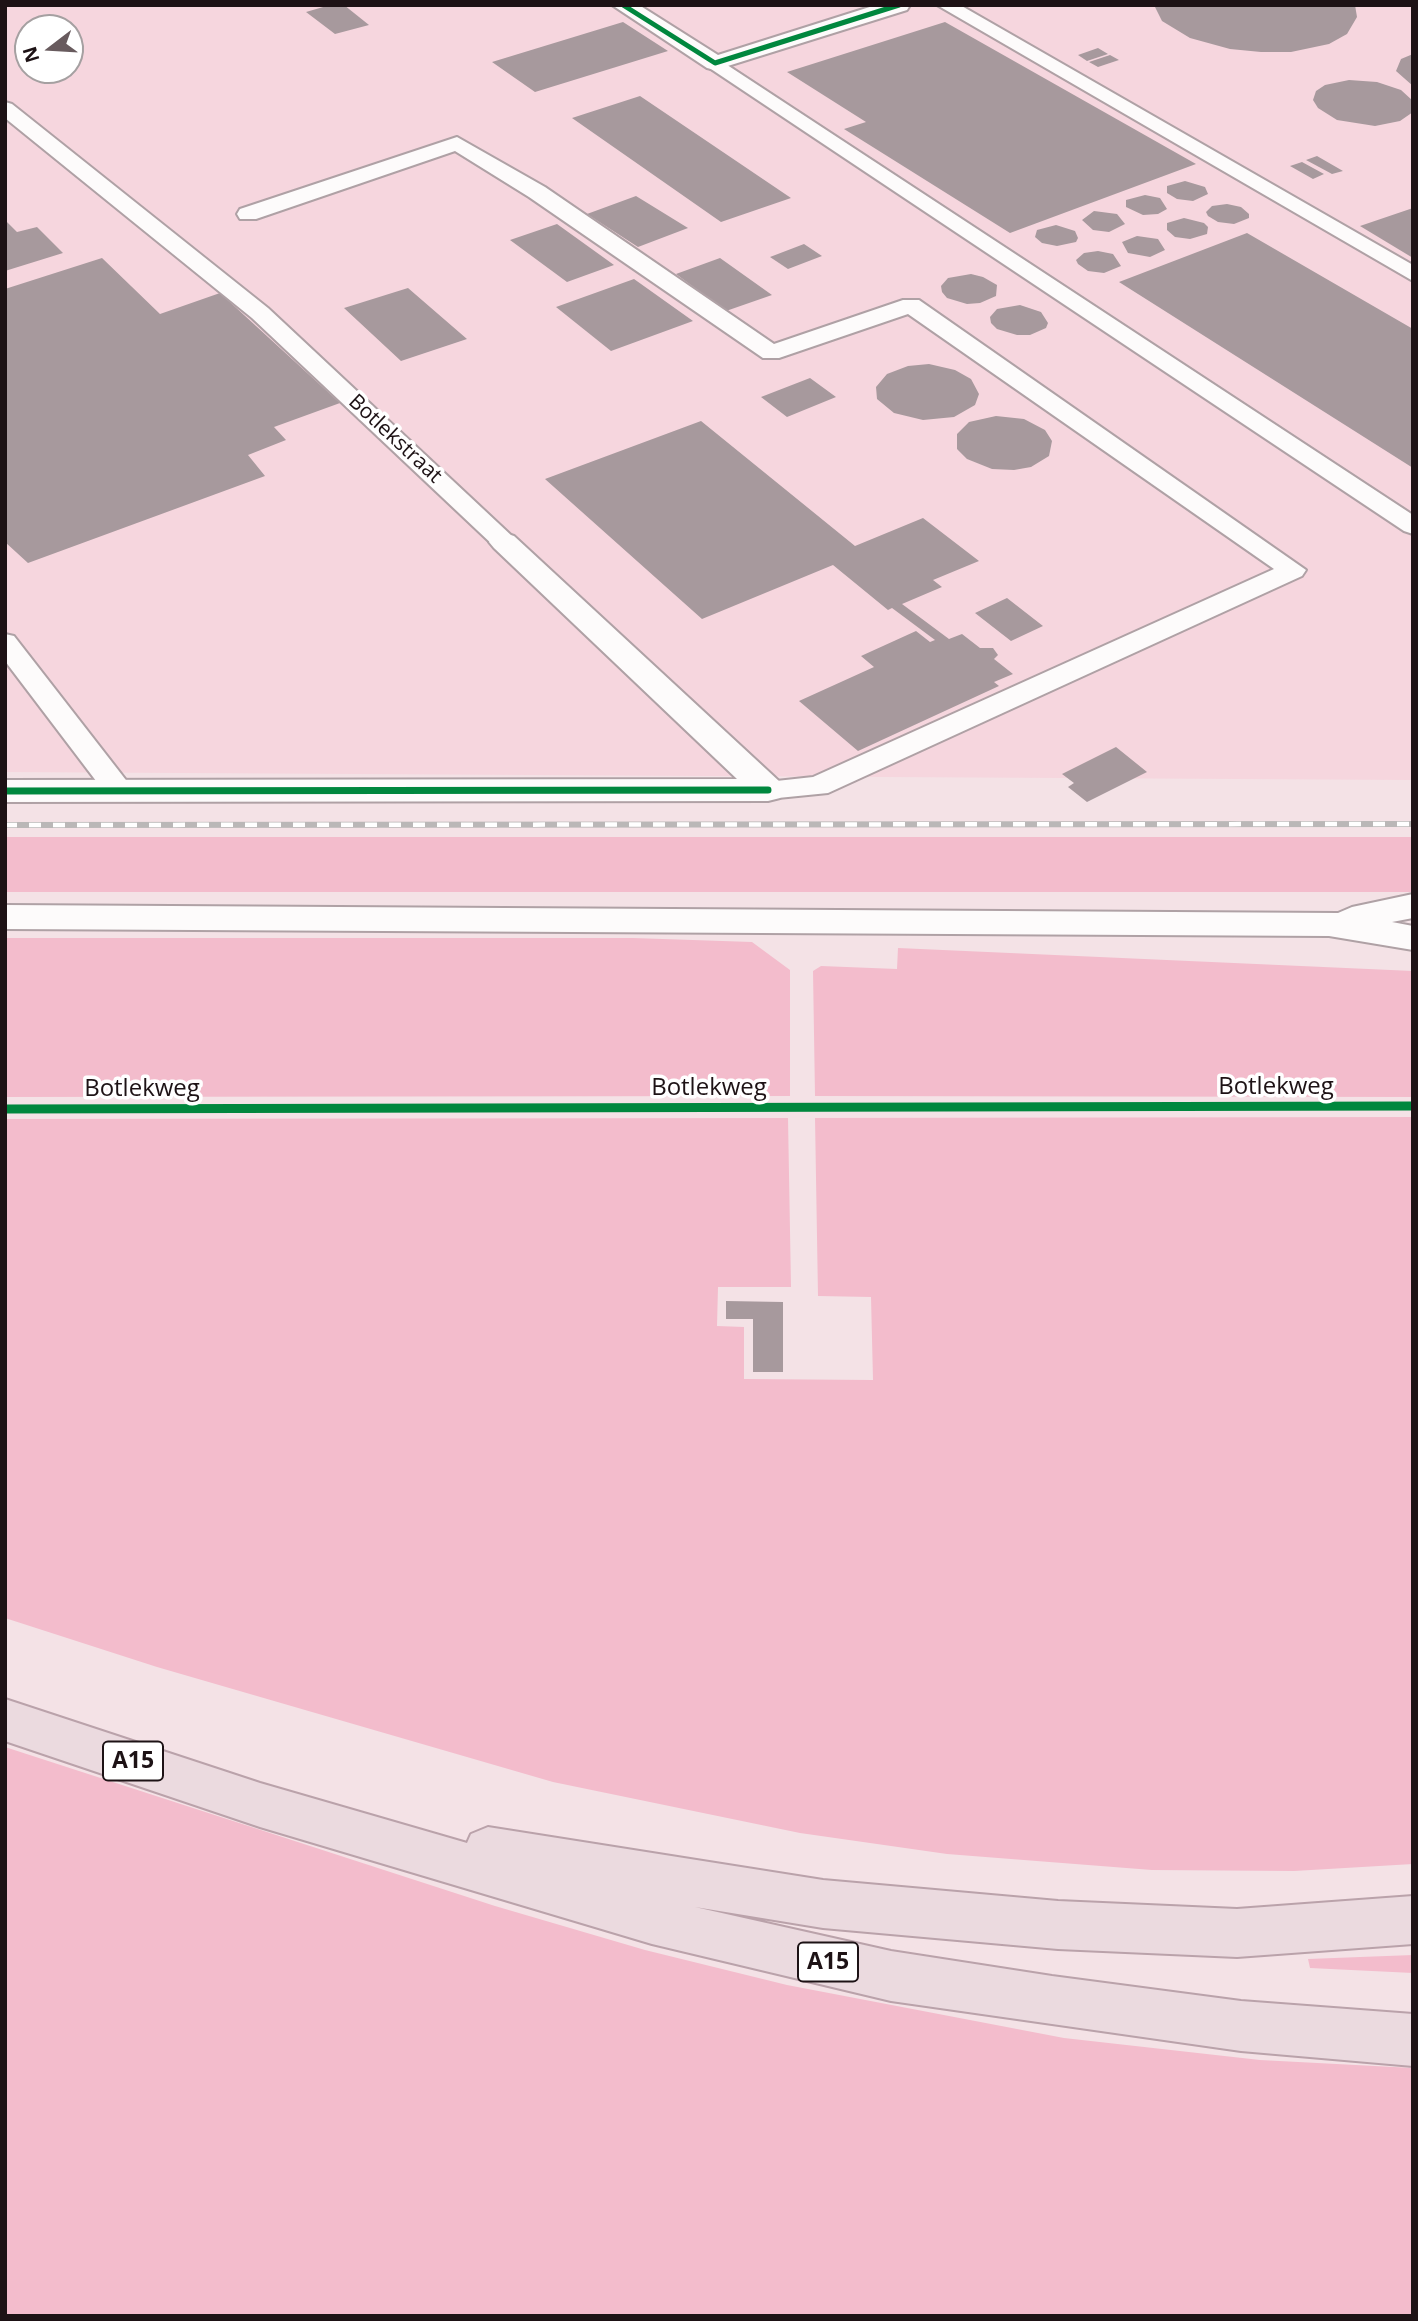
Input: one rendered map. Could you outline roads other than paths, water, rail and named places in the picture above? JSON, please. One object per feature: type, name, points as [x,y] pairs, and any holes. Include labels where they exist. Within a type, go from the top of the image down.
[{"type":"highway","name":"A15","points":[[5,1720],[260,1805],[652,1920],[891,1976],[1241,2026],[1413,2040]]},
{"type":"highway","name":"A15","points":[[260,1805],[426,1839],[823,1904],[1058,1925],[1237,1933],[1413,1920]]},
{"type":"street","points":[[624,5],[715,63],[900,5]]},
{"type":"street","name":"Botlekstraat","points":[[504,542],[768,790]]},
{"type":"street","points":[[5,791],[768,790]]},
{"type":"street","points":[[1329,924],[1413,906]]},
{"type":"street","points":[[5,917],[1329,924],[1413,938]]},
{"type":"lane","points":[[946,5],[1413,274]]},
{"type":"lane","points":[[715,63],[1413,526]]},
{"type":"lane","name":"Botlekstraat","points":[[5,108],[260,313],[504,542]]},
{"type":"lane","points":[[248,214],[457,143],[537,192],[771,353],[911,305],[1293,570],[818,786],[768,790]]},
{"type":"lane","points":[[5,642],[119,791]]},
{"type":"railway","points":[[5,825],[1413,824]]}]
